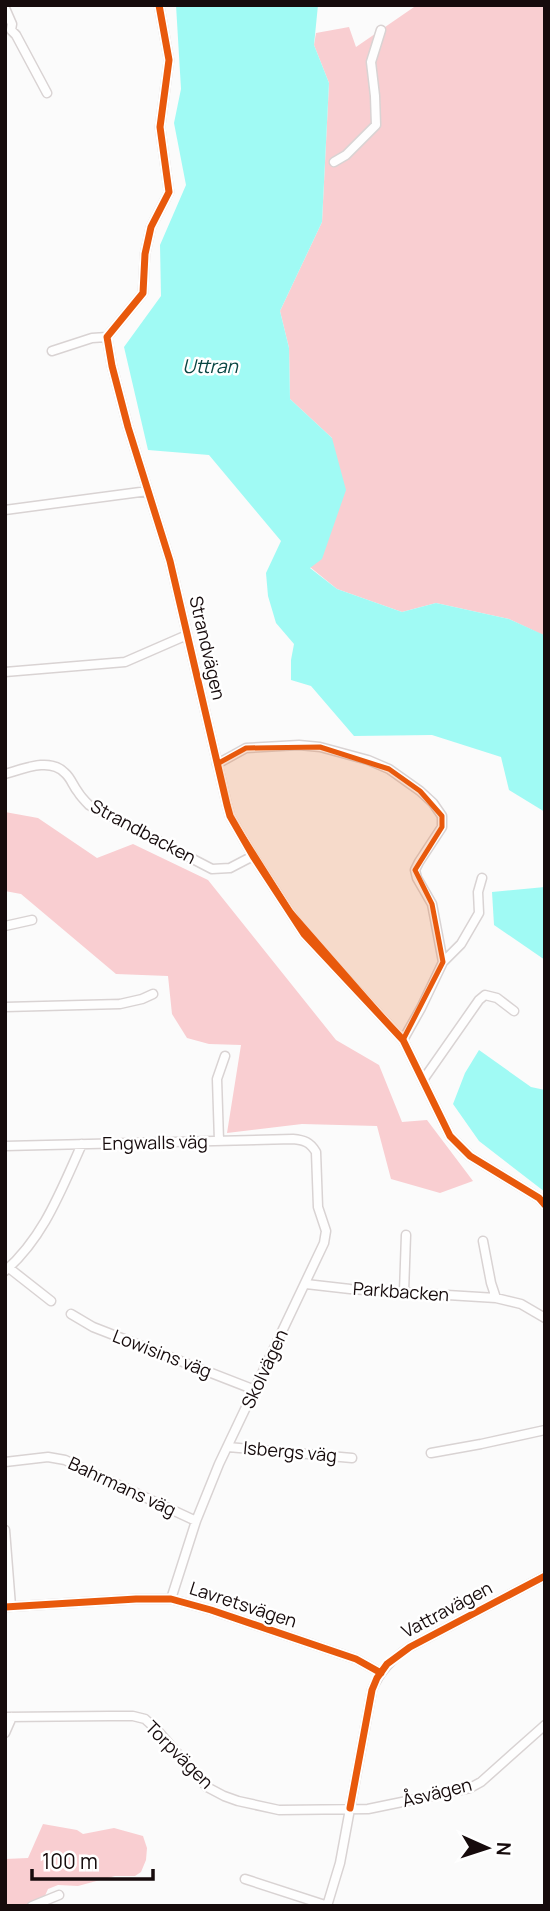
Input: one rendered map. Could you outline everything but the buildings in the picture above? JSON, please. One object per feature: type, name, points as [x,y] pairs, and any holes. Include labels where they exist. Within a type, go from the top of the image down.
[{"type":"street","points":[[52,351],[92,338],[107,337],[143,293],[145,254],[151,227],[169,192],[160,127],[169,60],[159,5]]},
{"type":"street","points":[[5,8],[12,24],[8,32],[16,35],[47,93]]},
{"type":"street","points":[[334,162],[346,155],[376,125],[371,62],[381,30]]},
{"type":"street","name":"Strandvägen","points":[[107,337],[128,427],[169,557],[230,816],[304,934],[403,1040],[450,1136],[470,1156],[539,1198],[545,1205]]},
{"type":"street","points":[[5,510],[148,491]]},
{"type":"street","points":[[5,672],[125,662],[187,635]]},
{"type":"street","points":[[217,764],[246,748],[299,745],[320,747],[368,760],[389,769],[420,791],[442,816],[442,827],[415,870],[432,904],[443,962]]},
{"type":"street","name":"Strandbacken","points":[[5,774],[33,766],[57,767],[65,772],[76,791],[89,805],[212,869],[230,868],[253,856]]},
{"type":"street","points":[[403,1040],[443,962],[461,944],[479,913],[478,892],[482,878]]},
{"type":"street","points":[[5,926],[32,920]]},
{"type":"street","points":[[5,1007],[120,1004],[153,994]]},
{"type":"street","points":[[423,1080],[485,995],[497,998],[514,1011]]},
{"type":"street","points":[[219,1141],[217,1079],[225,1056]]},
{"type":"street","name":"Engwalls väg","points":[[5,1146],[306,1140]]},
{"type":"street","name":"Skolvägen","points":[[171,1599],[196,1521],[326,1237],[318,1207],[316,1152],[306,1140]]},
{"type":"street","points":[[51,1301],[7,1270],[36,1238],[53,1209],[82,1144]]},
{"type":"street","points":[[404,1292],[406,1235]]},
{"type":"street","points":[[483,1241],[496,1298]]},
{"type":"street","name":"Parkbacken","points":[[306,1284],[496,1298],[521,1304],[545,1318]]},
{"type":"street","name":"Lowisins väg","points":[[71,1314],[93,1327],[255,1390]]},
{"type":"street","points":[[431,1453],[545,1430]]},
{"type":"street","name":"Isbergs väg","points":[[228,1447],[352,1458]]},
{"type":"street","name":"Bahrmans väg","points":[[5,1462],[48,1457],[65,1460],[196,1521]]},
{"type":"street","points":[[5,1530],[8,1607]]},
{"type":"street","name":"Vattravägen","points":[[328,1906],[340,1863],[372,1690],[381,1673],[395,1657],[410,1647],[545,1576]]},
{"type":"street","name":"Lavretsvägen","points":[[8,1607],[171,1599],[211,1609],[356,1659],[381,1673]]},
{"type":"street","points":[[5,1733],[9,1717]]},
{"type":"street","name":"Torpvägen","points":[[9,1717],[140,1717],[151,1724],[207,1787],[224,1796],[279,1810],[350,1808]]},
{"type":"street","name":"Åsvägen","points":[[350,1808],[386,1806],[470,1788],[481,1782],[545,1725]]},
{"type":"street","points":[[245,1879],[328,1906]]},
{"type":"street","points":[[32,1906],[59,1895]]},
{"type":"highlighted area","points":[[320,747],[389,769],[420,791],[442,816],[442,827],[415,870],[432,904],[443,962],[403,1040],[290,911],[230,816],[217,764],[246,748]]},
{"type":"shaded area","points":[[417,5],[545,5],[545,636],[509,619],[436,603],[402,612],[337,589],[310,567],[332,438],[290,399],[289,348],[280,311],[322,222],[329,83],[314,45],[316,33],[349,27],[356,47]]},
{"type":"shaded area","points":[[5,812],[38,818],[97,858],[133,844],[208,880],[336,1040],[379,1065],[402,1122],[427,1120],[473,1181],[440,1193],[391,1179],[377,1126],[302,1124],[227,1133],[241,1045],[209,1044],[187,1038],[172,1014],[168,976],[116,974],[21,894],[5,891]]},
{"type":"shaded area","points":[[43,1824],[77,1830],[83,1834],[114,1828],[143,1836],[147,1848],[141,1872],[135,1876],[115,1876],[78,1886],[58,1885],[48,1889],[44,1898],[25,1906],[5,1906],[5,1859],[28,1858]]},
{"type":"water","name":"Uttran","points":[[176,5],[318,5],[314,45],[329,83],[322,222],[280,311],[289,348],[290,399],[332,438],[346,490],[322,559],[310,568],[337,589],[402,612],[436,603],[509,619],[544,635],[545,812],[509,790],[501,757],[432,735],[354,736],[311,686],[291,680],[294,644],[276,623],[268,596],[266,573],[281,541],[209,455],[148,450],[124,347],[161,296],[160,245],[186,185],[174,123],[181,89]]},
{"type":"water","points":[[545,887],[545,960],[494,925],[492,892]]},
{"type":"water","points":[[479,1050],[531,1087],[545,1090],[545,1192],[479,1141],[453,1104],[465,1073]]},
{"type":"cycle path","points":[[159,5],[169,60],[160,127],[169,192],[151,227],[145,254],[143,293],[107,337],[128,427],[170,561],[230,816],[304,934],[403,1040],[450,1136],[470,1156],[539,1198],[545,1205]]},
{"type":"cycle path","points":[[350,1808],[372,1690],[387,1664],[410,1647],[545,1576]]},
{"type":"cycle path","points":[[5,1607],[171,1599],[356,1659],[381,1673]]}]
